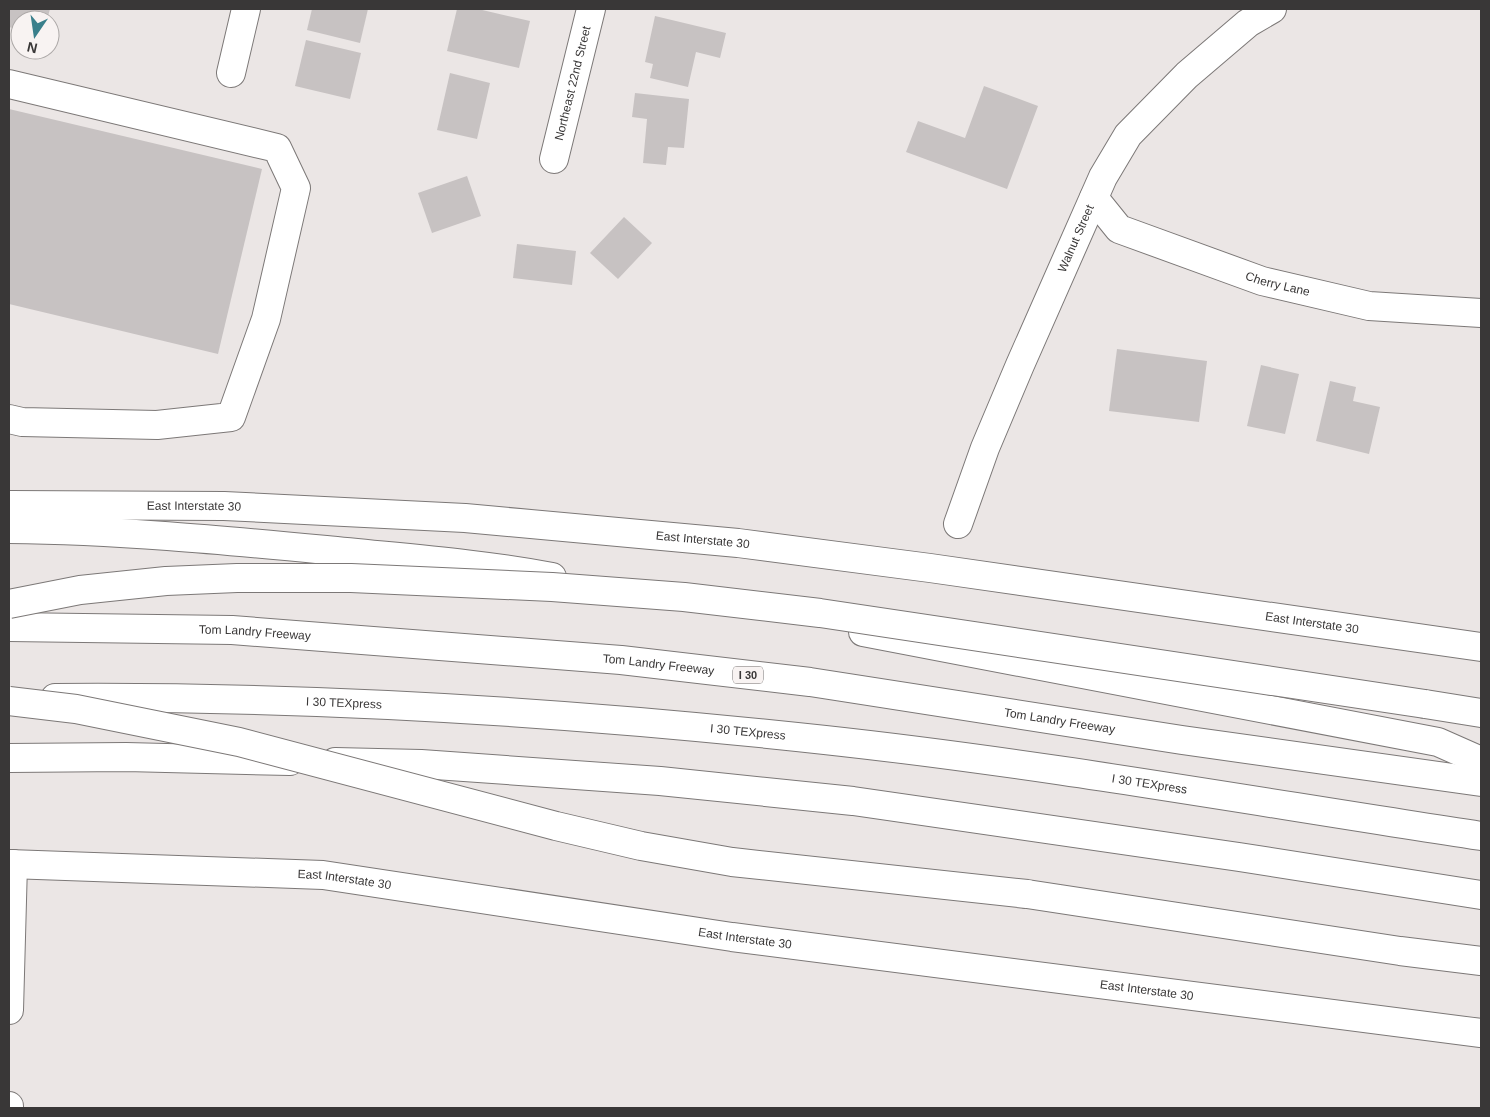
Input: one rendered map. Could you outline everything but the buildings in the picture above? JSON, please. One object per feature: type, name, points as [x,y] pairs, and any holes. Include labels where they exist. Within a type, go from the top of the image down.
[{"type":"main road","points":[[231,73],[246,9]]},
{"type":"main road","name":"Northeast 22nd Street","points":[[554,159],[592,9]]},
{"type":"main road","name":"Walnut Street","points":[[958,524],[985,448],[1020,365],[1103,177],[1128,135],[1187,75],[1248,23],[1272,9]]},
{"type":"main road","points":[[9,84],[277,148],[296,188],[266,319],[231,417],[157,425],[22,422],[9,419]]},
{"type":"main road","name":"Cherry Lane","points":[[1094,198],[1119,229],[1262,281],[1369,306],[1481,313]]},
{"type":"main road","name":"East Interstate 30","points":[[9,505],[224,506],[465,518],[738,543],[930,568],[1481,647]]},
{"type":"main road","points":[[9,529],[197,537],[448,562],[549,576],[939,646],[1438,742],[1481,761]]},
{"type":"main road","points":[[9,604],[80,590],[166,581],[237,578],[351,578],[552,587],[684,598],[820,613],[1481,713]]},
{"type":"main road","name":"Tom Landry Freeway","points":[[9,627],[232,630],[620,660],[810,682],[1182,740],[1481,782]]},
{"type":"main road","points":[[9,700],[76,709],[238,742],[556,826],[641,846],[732,862],[1027,894],[1400,951],[1481,961]]},
{"type":"main road","name":"I 30 TEXpress","points":[[9,700],[249,700],[443,708],[637,721],[827,740],[1016,764],[1481,836]]},
{"type":"main road","points":[[9,758],[126,757],[421,764],[660,781],[853,801],[1239,857],[1481,896]]},
{"type":"main road","points":[[9,1008],[11,864]]},
{"type":"main road","name":"East Interstate 30","points":[[11,864],[323,875],[732,937],[1481,1033]]}]
